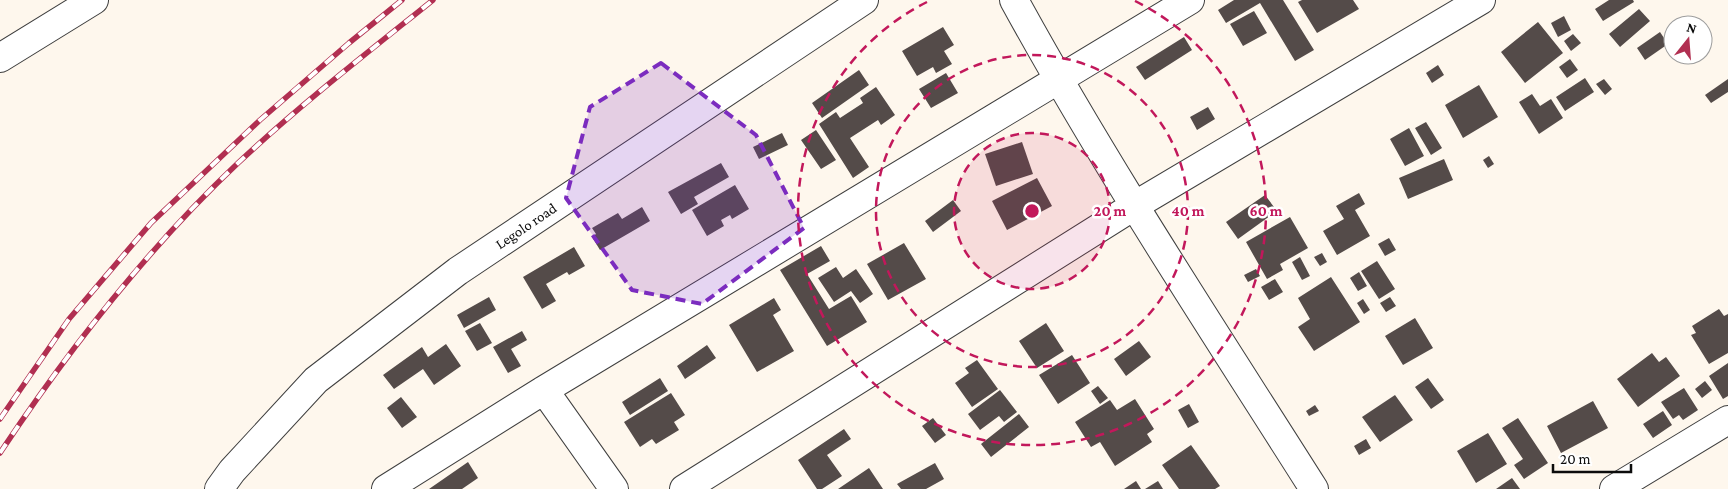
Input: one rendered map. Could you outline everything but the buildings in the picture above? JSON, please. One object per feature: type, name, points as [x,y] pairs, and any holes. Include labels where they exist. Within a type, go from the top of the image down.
[{"type":"street","points":[[0,58],[94,0]]},
{"type":"street","name":"Legolo road","points":[[219,489],[232,471],[316,380],[458,271],[864,0]]},
{"type":"street","points":[[1014,0],[1058,80],[1134,206],[1314,489]]},
{"type":"street","points":[[386,489],[544,390],[1190,0]]},
{"type":"street","points":[[684,489],[1134,206],[1481,0]]},
{"type":"street","points":[[544,390],[614,489]]},
{"type":"street","points":[[1614,489],[1728,420]]},
{"type":"highlighted area","points":[[661,63],[756,135],[804,228],[702,304],[632,290],[566,198],[590,107]]},
{"type":"railway","points":[[0,419],[69,319],[151,223],[260,120],[402,0]]},
{"type":"railway","points":[[0,453],[26,414],[111,301],[204,196],[285,121],[433,0]]}]
